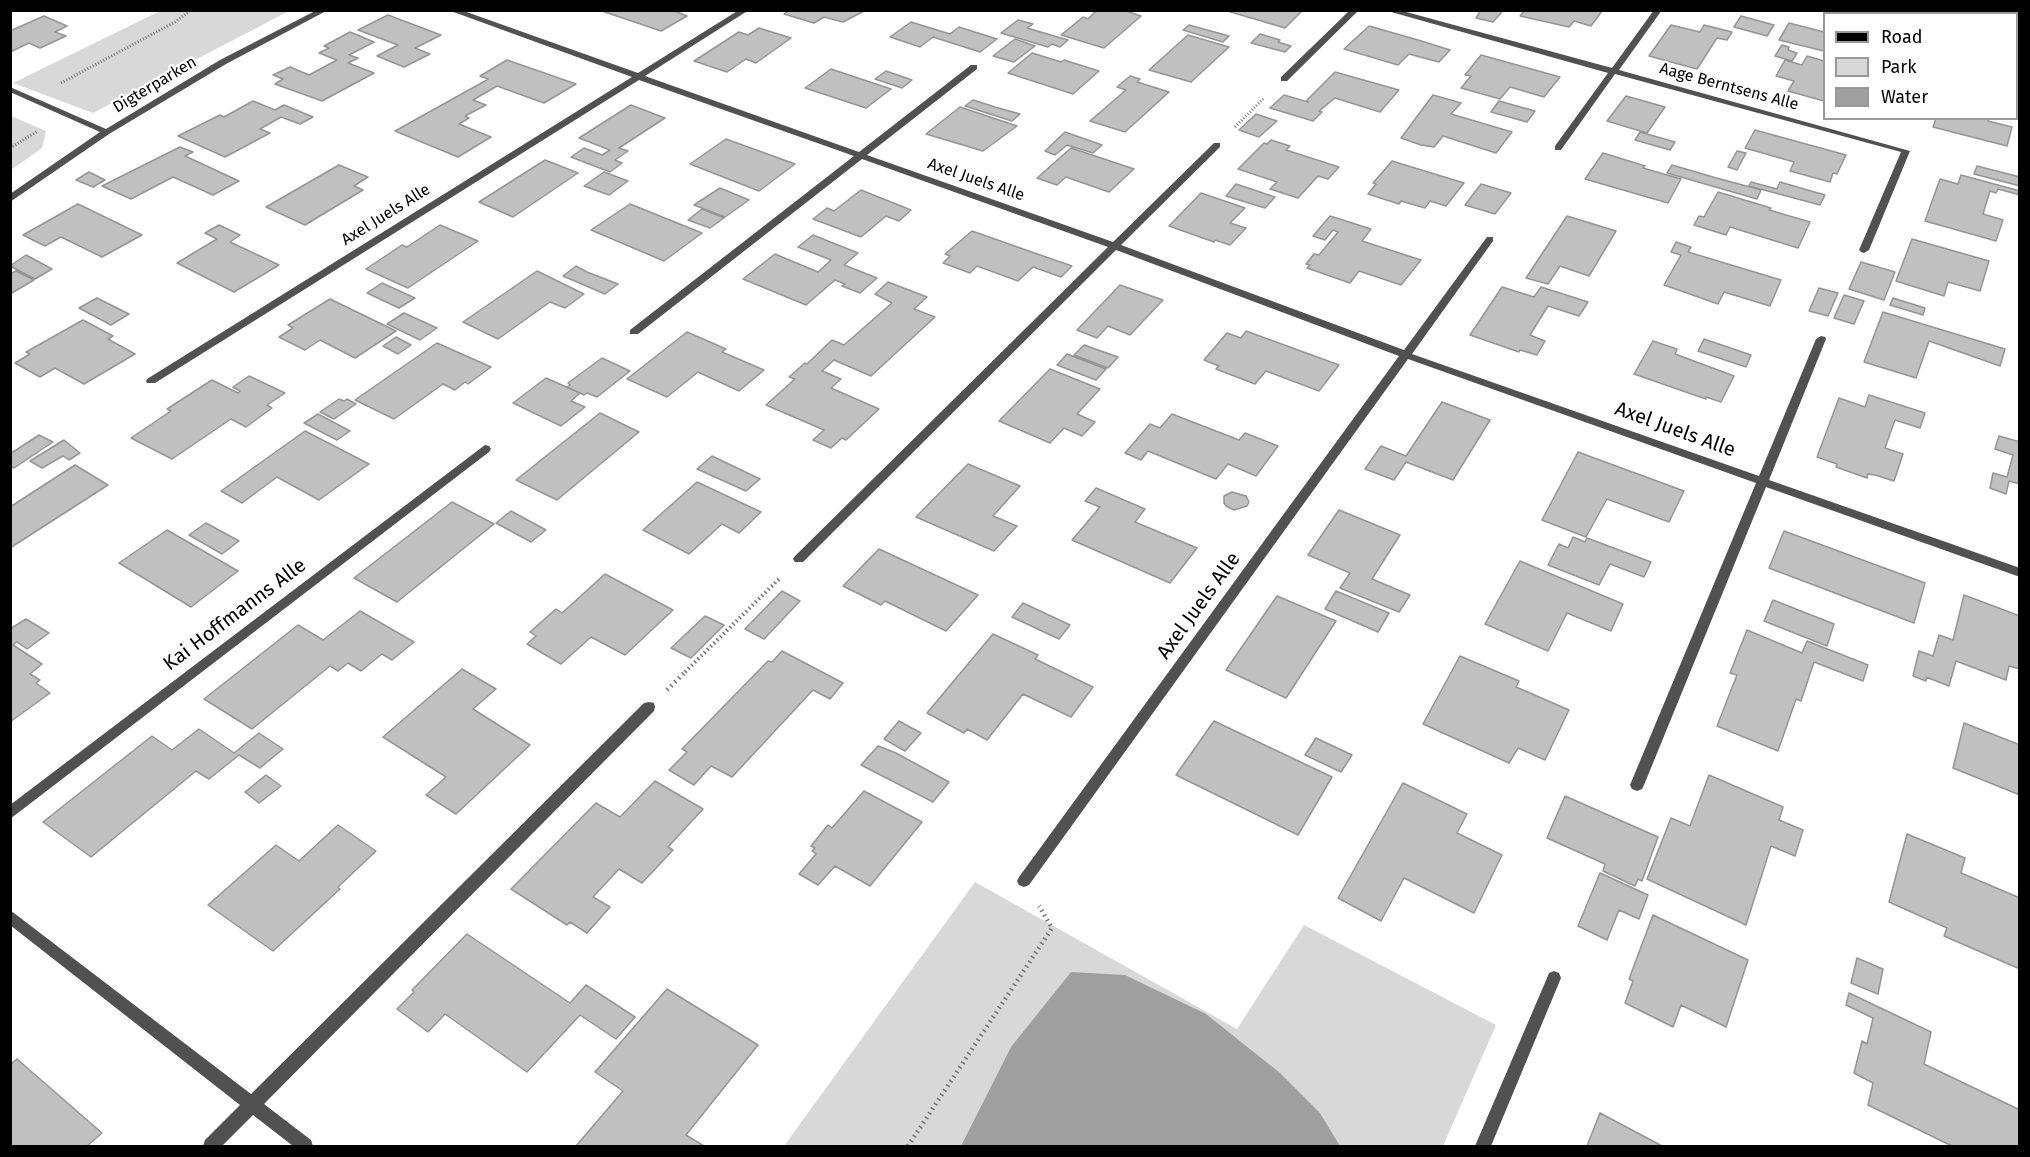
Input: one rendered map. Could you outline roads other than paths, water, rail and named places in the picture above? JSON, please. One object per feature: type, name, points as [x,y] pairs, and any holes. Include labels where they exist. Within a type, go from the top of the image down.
[{"type":"street","name":"Digterparken","points":[[10,199],[106,132],[223,62],[324,10]]},
{"type":"street","name":"Axel Juels Alle","points":[[452,10],[1114,246],[1406,355],[2019,573]]},
{"type":"street","name":"Axel Juels Alle","points":[[151,381],[745,10]]},
{"type":"street","points":[[1284,79],[1355,10]]},
{"type":"street","name":"Aage Berntsens Alle","points":[[1388,10],[1906,151],[1864,250]]},
{"type":"street","points":[[1558,148],[1658,10]]},
{"type":"street","points":[[634,332],[974,68]]},
{"type":"street","points":[[10,89],[106,132]]},
{"type":"street","points":[[799,559],[1217,145]]},
{"type":"street","name":"Axel Juels Alle","points":[[1024,881],[1490,239]]},
{"type":"street","points":[[1637,785],[1821,339]]},
{"type":"street","name":"Kai Hoffmanns Alle","points":[[10,813],[485,450]]},
{"type":"street","points":[[211,1146],[650,707]]},
{"type":"street","points":[[10,916],[304,1146]]},
{"type":"street","points":[[1483,1146],[1554,978]]},
{"type":"water","points":[[1071,972],[1125,975],[1206,1014],[1280,1073],[1320,1113],[1340,1146],[961,1146],[1011,1047]]}]
